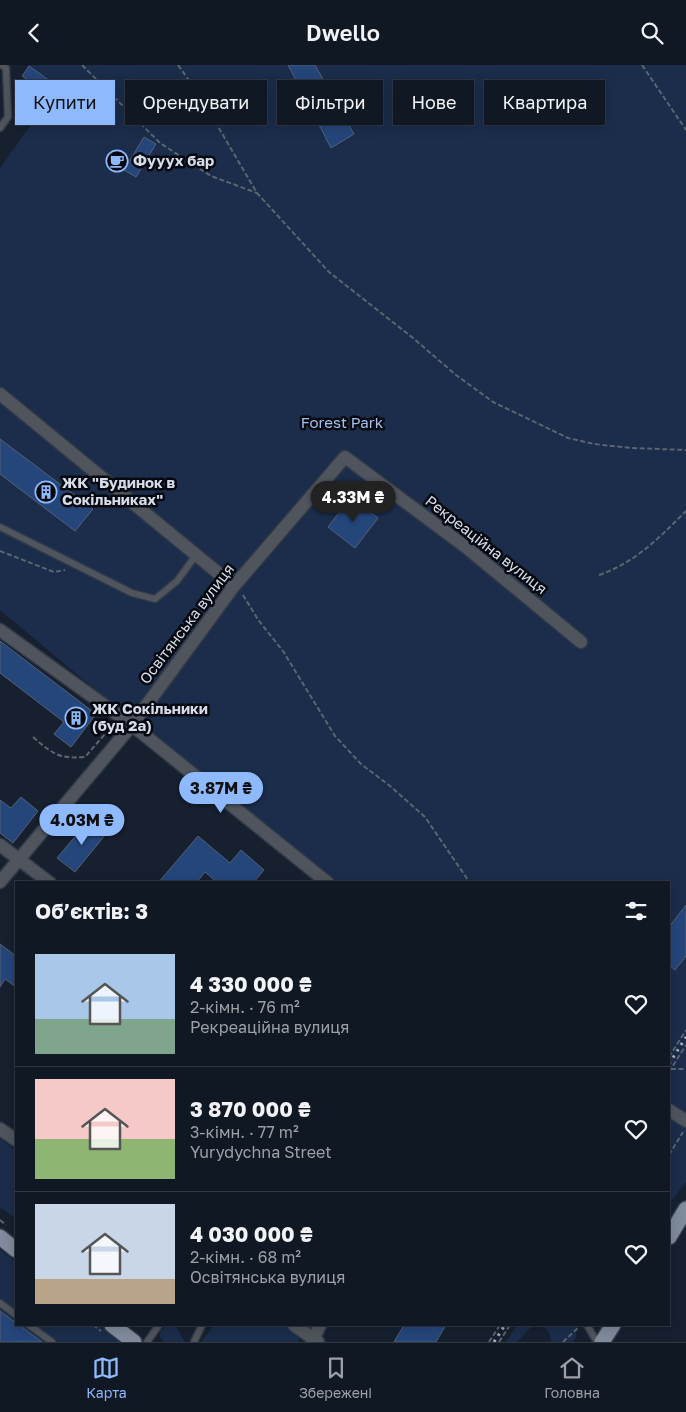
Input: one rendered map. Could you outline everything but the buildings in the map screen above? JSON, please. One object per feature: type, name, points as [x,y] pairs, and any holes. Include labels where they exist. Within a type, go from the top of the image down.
[{"type":"main road","points":[[670,1235],[686,1209]]},
{"type":"main road","points":[[0,1237],[15,1249]]},
{"type":"main road","points":[[113,1326],[134,1342]]},
{"type":"main road","points":[[602,1342],[612,1326]]},
{"type":"street","points":[[0,394],[234,586]]},
{"type":"street","name":"Освітянська вулиця","points":[[0,882],[132,725],[234,586],[345,457]]},
{"type":"street","name":"Рекреаційна вулиця","points":[[345,457],[467,548],[581,643]]},
{"type":"street","points":[[0,630],[132,725],[326,881]]},
{"type":"street","points":[[0,845],[47,881]]},
{"type":"street","points":[[670,1112],[686,1121]]},
{"type":"street","points":[[0,1129],[15,1139]]},
{"type":"street","points":[[295,1326],[315,1341],[320,1326]]},
{"type":"lane","points":[[0,128],[8,117],[6,67],[2,65]]},
{"type":"lane","points":[[0,527],[132,593],[155,599],[177,581],[196,555]]},
{"type":"lane","points":[[0,1303],[15,1314]]},
{"type":"lane","points":[[30,1326],[52,1342]]},
{"type":"lane","points":[[146,1342],[158,1326]]},
{"type":"lane","points":[[194,1342],[202,1326]]},
{"type":"lane","points":[[588,1326],[597,1342]]},
{"type":"path","points":[[82,65],[160,143],[211,176],[257,193]]},
{"type":"path","points":[[178,65],[200,96],[257,193],[329,272],[406,332],[456,375],[493,401],[568,438],[594,444],[631,448],[686,450]]},
{"type":"path","points":[[642,65],[686,130]]},
{"type":"path","points":[[599,575],[615,569],[641,554],[686,511]]},
{"type":"path","points":[[0,551],[54,572],[80,567]]},
{"type":"path","points":[[234,586],[242,594],[259,621],[283,651],[335,736],[361,764],[390,786],[425,817],[469,881]]},
{"type":"path","points":[[33,737],[49,750],[66,759],[85,757],[120,717]]},
{"type":"path","points":[[670,1055],[686,1030]]},
{"type":"path","points":[[671,1069],[686,1045]]},
{"type":"path","points":[[671,1069],[686,1069]]},
{"type":"path","points":[[670,1153],[686,1127]]},
{"type":"path","points":[[489,1342],[499,1326]]},
{"type":"path","points":[[499,1342],[509,1326]]},
{"type":"path","points":[[563,1342],[580,1326]]},
{"type":"green space","name":"Forest Park","points":[[27,65],[686,65],[686,1182],[670,1203],[670,881],[331,881],[116,707],[0,610],[0,168],[31,125],[115,125],[115,80],[50,80]]},
{"type":"green space","points":[[0,1138],[15,1150],[15,1218],[0,1207]]},
{"type":"green space","points":[[0,1250],[15,1261],[15,1326],[99,1326],[120,1342],[0,1342]]},
{"type":"green space","points":[[165,1326],[178,1326],[177,1328],[185,1342],[164,1342],[160,1337],[160,1332]]},
{"type":"green space","points":[[213,1326],[291,1326],[299,1338],[299,1342],[201,1342]]},
{"type":"green space","points":[[516,1326],[543,1326],[530,1328],[517,1342],[506,1342]]},
{"type":"green space","points":[[543,1326],[576,1326],[576,1337],[573,1342],[550,1342],[549,1332]]},
{"type":"railway","points":[[670,1062],[686,1037]]},
{"type":"railway","points":[[494,1342],[504,1326]]},
{"type":"place","name":"Фууух бар","points":[[117,161]]},
{"type":"place","name":"ЖК \"Будинок в Сокільниках\"","points":[[46,492]]},
{"type":"place","name":"ЖК Сокільники (буд 2а)","points":[[76,718]]}]
